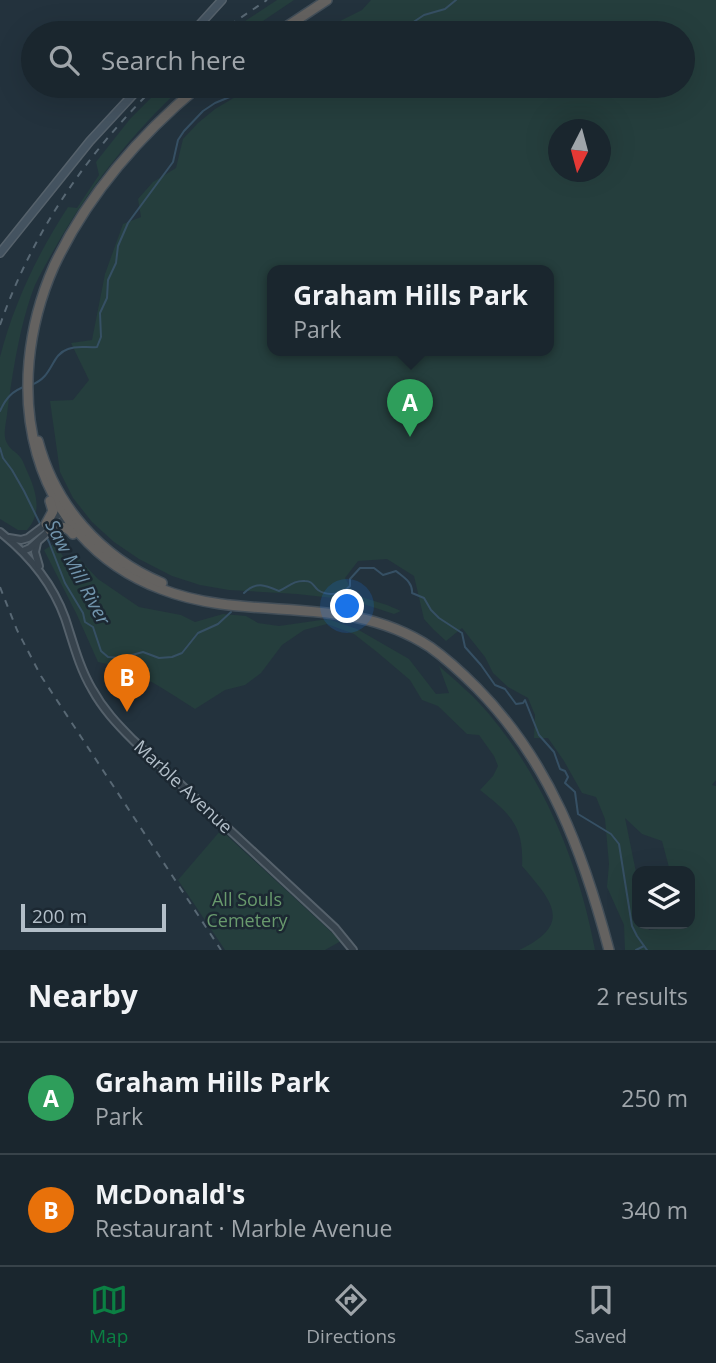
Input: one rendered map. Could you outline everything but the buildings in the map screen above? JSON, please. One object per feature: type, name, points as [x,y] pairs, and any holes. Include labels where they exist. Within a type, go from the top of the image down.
[{"type":"highway","points":[[286,21],[317,0]]},
{"type":"highway","points":[[296,21],[327,0]]},
{"type":"highway","points":[[186,98],[124,160],[97,195],[51,272],[39,305],[31,340],[30,429],[38,464],[50,492],[87,542],[116,567],[162,590],[205,602],[311,610],[363,618],[405,634],[442,656],[493,705],[516,733],[545,777],[569,824],[593,891],[609,950]]},
{"type":"highway","points":[[30,377],[46,300],[76,236],[133,158],[195,98]]},
{"type":"highway","points":[[29,392],[40,449],[67,513],[119,559],[173,588],[216,598],[322,605],[383,618],[423,637],[449,655],[487,690],[536,752],[558,790],[586,855],[614,950]]},
{"type":"highway","points":[[38,464],[36,472],[53,509],[48,527],[67,528],[105,565],[116,567]]},
{"type":"main road","points":[[203,21],[222,0]]},
{"type":"main road","points":[[0,253],[90,141],[130,98]]},
{"type":"street","points":[[23,551],[28,550],[38,535],[67,513]]},
{"type":"street","name":"Marble Avenue","points":[[0,532],[23,551],[42,574],[59,603],[86,679],[111,717],[335,929],[353,950]]},
{"type":"street","points":[[8,538],[24,540],[38,535]]},
{"type":"street","points":[[38,535],[35,552],[42,574]]},
{"type":"green space","points":[[277,0],[294,0],[263,21],[245,21]]},
{"type":"green space","points":[[371,0],[716,0],[716,780],[712,785],[716,786],[716,950],[625,950],[624,925],[607,887],[609,864],[605,819],[596,797],[582,793],[548,738],[534,738],[535,715],[528,698],[508,687],[493,673],[485,657],[462,628],[446,641],[424,619],[414,576],[387,559],[358,561],[345,578],[355,595],[401,611],[394,614],[351,600],[229,590],[172,576],[114,542],[92,522],[73,498],[60,472],[50,401],[73,400],[89,380],[71,343],[92,340],[105,274],[123,224],[141,217],[138,199],[153,182],[176,168],[183,139],[198,123],[234,98],[695,98],[695,21],[340,21],[362,10]]},
{"type":"green space","points":[[151,98],[171,98],[129,142],[68,226],[35,285],[25,316],[11,383],[5,438],[23,462],[33,486],[36,509],[27,530],[18,530],[0,519],[0,357],[20,298],[47,242],[68,207],[77,208],[99,175],[96,162],[130,119]]},
{"type":"green space","points":[[55,543],[64,558],[78,558],[98,579],[139,607],[181,615],[195,622],[223,614],[246,616],[258,623],[279,626],[328,619],[357,629],[409,659],[436,694],[449,693],[439,666],[489,714],[527,767],[543,795],[580,886],[595,950],[519,950],[547,931],[552,921],[552,911],[542,890],[522,866],[518,830],[500,806],[480,790],[498,766],[494,756],[479,735],[467,734],[438,706],[422,700],[410,680],[354,634],[327,624],[304,630],[282,645],[261,673],[245,685],[225,690],[195,709],[138,675],[98,662],[44,550]]},
{"type":"green space","name":"All Souls Cemetery","points":[[221,830],[341,941],[325,950],[225,950],[178,880]]},
{"type":"waterway","name":"Saw Mill River","points":[[415,21],[424,15],[445,9],[456,0]]},
{"type":"waterway","name":"Saw Mill River","points":[[31,385],[44,377],[62,352],[75,347],[97,347],[101,337],[100,313],[107,298],[108,280],[128,223],[173,162],[178,140],[184,131],[203,111],[227,98]]},
{"type":"waterway","name":"Saw Mill River","points":[[0,411],[10,396],[26,386]]},
{"type":"waterway","name":"Saw Mill River","points":[[0,448],[49,542],[65,583],[83,613],[85,622],[93,627],[101,651],[108,657],[121,658],[143,652],[159,658],[172,657],[182,653],[198,633],[218,624],[231,612]]},
{"type":"waterway","name":"Saw Mill River","points":[[244,593],[257,586],[279,591],[305,581],[322,592],[335,594],[350,586],[350,579],[360,568],[374,568],[383,575],[396,571],[404,578],[411,586],[412,593],[424,598],[439,618],[462,633],[465,647],[495,685],[505,689],[516,704],[525,700],[539,735],[554,752],[560,769],[565,771],[568,777],[565,783],[575,792],[578,814],[611,834],[619,844],[632,926],[647,950]]},
{"type":"waterway","points":[[636,950],[644,946]]},
{"type":"railway","points":[[236,21],[267,0]]},
{"type":"railway","points":[[0,325],[28,258],[64,196],[107,139],[144,98]]},
{"type":"railway","points":[[0,587],[17,630],[41,676],[221,950]]},
{"type":"place","name":"Graham Hills Park","points":[[410,437]]},
{"type":"place","name":"McDonald's","points":[[127,712]]}]
